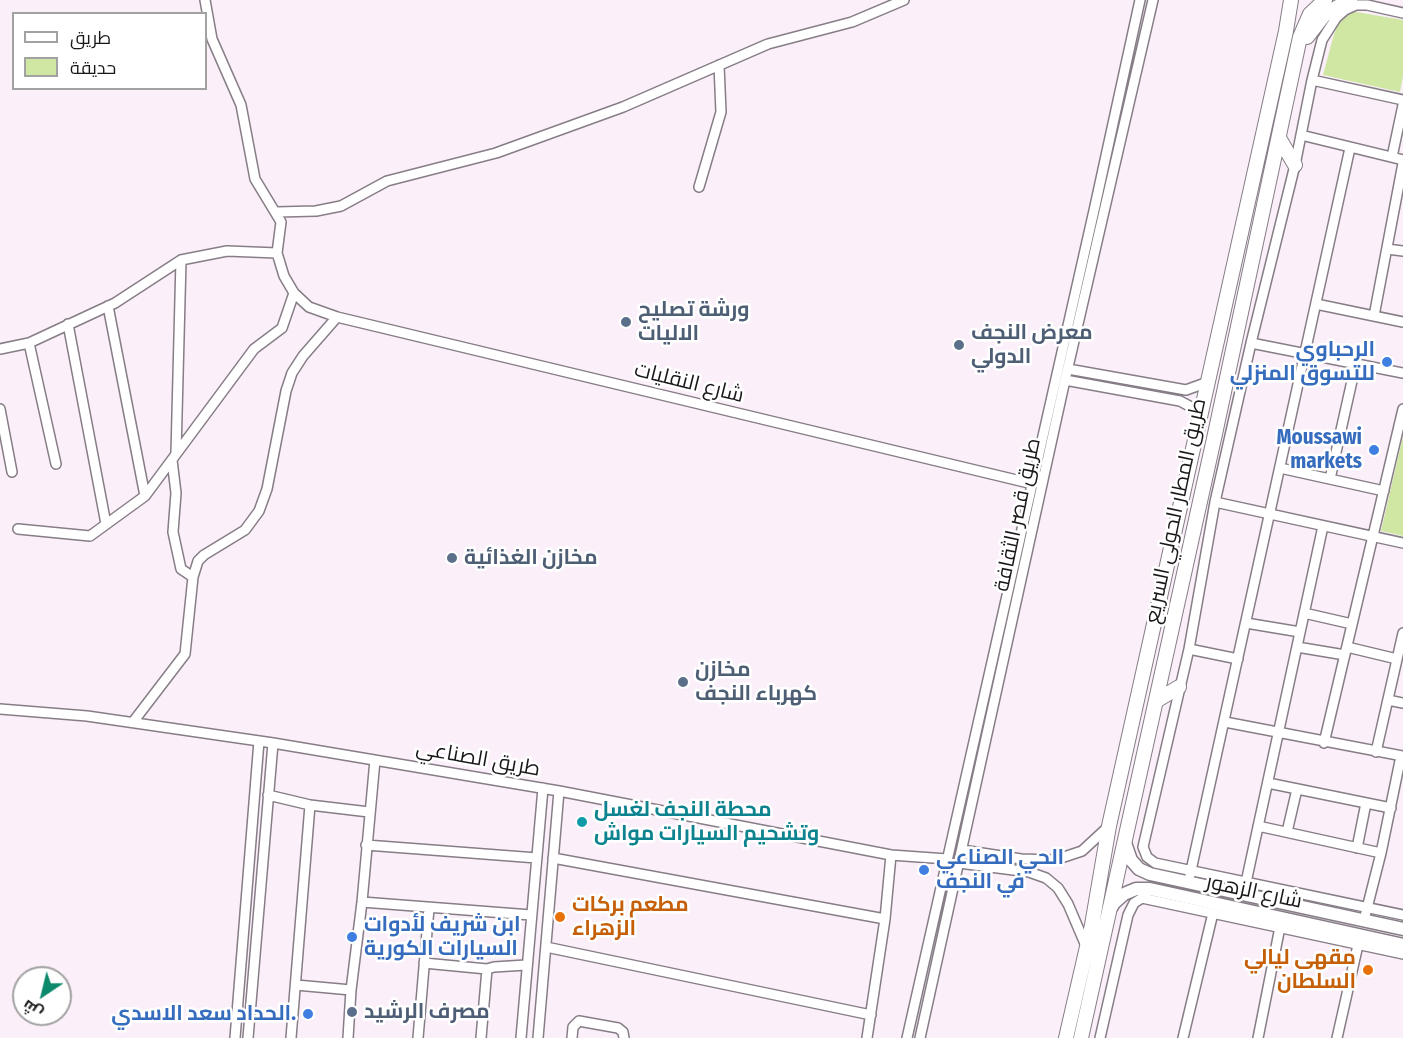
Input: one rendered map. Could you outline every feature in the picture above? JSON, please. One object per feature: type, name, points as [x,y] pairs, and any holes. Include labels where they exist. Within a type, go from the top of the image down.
[{"type":"highway","name":"طريق المطار الحولي السريع","points":[[1066,1038],[1087,947],[1109,826],[1291,0]]},
{"type":"highway","name":"طريق المطار الحولي السريع","points":[[1081,1038],[1215,434],[1290,78],[1303,28],[1310,14],[1325,0]]},
{"type":"highway","points":[[1290,78],[1306,38],[1317,22],[1332,9],[1350,0]]},
{"type":"highway","points":[[1279,138],[1295,165]]},
{"type":"highway","points":[[1199,424],[1199,435],[1203,438],[1209,439],[1215,434]]},
{"type":"highway","points":[[1190,465],[1195,462],[1200,463],[1206,472]]},
{"type":"highway","points":[[1156,701],[1179,687]]},
{"type":"main road","name":"شارع الزهور","points":[[1125,843],[1128,855],[1139,869],[1150,874],[1190,877],[1282,903],[1366,914],[1403,929]]},
{"type":"main road","name":"شارع الزهور","points":[[1108,915],[1114,903],[1124,894],[1143,888],[1208,909],[1246,911],[1280,922],[1397,949]]},
{"type":"main road","points":[[1246,891],[1251,904],[1246,911]]},
{"type":"main road","points":[[1280,922],[1278,910],[1282,903]]},
{"type":"street","points":[[18,529],[90,536],[145,496],[254,350],[282,328],[294,293],[284,276],[277,253],[281,228],[277,212],[255,179],[241,105],[212,39],[205,0]]},
{"type":"street","points":[[277,212],[316,211],[341,206],[387,181],[496,153],[623,107],[768,44],[852,22],[904,0]]},
{"type":"street","name":"طريق قصر الثقافة","points":[[907,1038],[1140,0]]},
{"type":"street","name":"طريق قصر الثقافة","points":[[920,1038],[1065,381],[1153,0]]},
{"type":"street","points":[[1350,148],[1190,877],[1152,862],[1143,847],[1189,649],[1215,502],[1302,135],[1312,80],[1326,31],[1345,10],[1356,5],[1367,5],[1403,13]]},
{"type":"street","points":[[699,187],[721,112],[719,65]]},
{"type":"street","points":[[1312,80],[1403,100]]},
{"type":"street","points":[[1392,157],[1403,105]]},
{"type":"street","points":[[1302,135],[1403,161],[1374,316]]},
{"type":"street","points":[[1387,249],[1403,251]]},
{"type":"street","points":[[0,349],[29,343],[108,306],[181,260],[227,251],[277,253]]},
{"type":"street","points":[[181,260],[174,457],[176,493],[173,532],[181,569],[193,578]]},
{"type":"street","name":"شارع النقليات","points":[[294,293],[309,307],[337,317],[1033,484]]},
{"type":"street","points":[[1316,304],[1403,322]]},
{"type":"street","points":[[108,306],[145,496]]},
{"type":"street","points":[[133,722],[185,654],[194,569],[204,555],[244,530],[260,511],[267,489],[286,391],[292,373],[303,356],[337,317]]},
{"type":"street","points":[[68,324],[106,524]]},
{"type":"street","points":[[29,343],[56,464]]},
{"type":"street","points":[[1251,343],[1403,373]]},
{"type":"street","points":[[1330,479],[1356,363]]},
{"type":"street","points":[[1068,369],[1186,390],[1208,382]]},
{"type":"street","points":[[1065,381],[1176,400],[1192,408],[1199,424]]},
{"type":"street","points":[[1186,390],[1191,395],[1191,399],[1186,404]]},
{"type":"street","points":[[0,409],[3,440],[12,472]]},
{"type":"street","points":[[1324,742],[1403,409]]},
{"type":"street","points":[[1280,468],[1384,491]]},
{"type":"street","points":[[1215,502],[1403,543]]},
{"type":"street","points":[[1323,526],[1246,891],[1366,914],[1403,915]]},
{"type":"street","points":[[1304,613],[1352,624]]},
{"type":"street","points":[[1246,623],[1300,632]]},
{"type":"street","points":[[1376,752],[1403,633]]},
{"type":"street","points":[[1297,647],[1400,654]]},
{"type":"street","points":[[1189,649],[1238,659]]},
{"type":"street","points":[[1388,700],[1403,703]]},
{"type":"street","name":"طريق الصناعي","points":[[0,708],[87,716],[273,743],[543,788],[891,855],[947,859]]},
{"type":"street","points":[[1225,722],[1402,756],[1366,914]]},
{"type":"street","points":[[235,1038],[259,741]]},
{"type":"street","points":[[248,1038],[273,743]]},
{"type":"street","points":[[972,751],[984,752]]},
{"type":"street","points":[[348,1038],[375,760]]},
{"type":"street","points":[[1268,783],[1391,808]]},
{"type":"street","points":[[521,1038],[543,788]]},
{"type":"street","points":[[1287,832],[1297,789]]},
{"type":"street","points":[[538,1038],[559,791]]},
{"type":"street","points":[[268,795],[310,805],[369,812]]},
{"type":"street","points":[[1357,848],[1366,803]]},
{"type":"street","points":[[291,1038],[310,805]]},
{"type":"street","points":[[962,850],[1021,859],[1054,860],[1082,850],[1109,826]]},
{"type":"street","points":[[1258,826],[1381,853]]},
{"type":"street","points":[[366,845],[537,858]]},
{"type":"street","points":[[867,1038],[885,919],[891,855]]},
{"type":"street","points":[[552,858],[885,919]]},
{"type":"street","points":[[959,863],[1035,873],[1050,881],[1063,896],[1073,913],[1087,947]]},
{"type":"street","points":[[941,884],[954,887]]},
{"type":"street","points":[[246,897],[260,897]]},
{"type":"street","points":[[1100,1038],[1128,915],[1134,903],[1142,898],[1280,922],[1358,945],[1397,949]]},
{"type":"street","points":[[362,902],[531,915]]},
{"type":"street","points":[[418,1038],[429,908]]},
{"type":"street","points":[[1183,1038],[1208,909]]},
{"type":"street","points":[[1258,1038],[1280,922]]},
{"type":"street","points":[[1337,1038],[1358,945]]},
{"type":"street","points":[[546,946],[871,1014]]},
{"type":"street","points":[[424,963],[487,969],[526,965]]},
{"type":"street","points":[[481,1038],[487,969]]},
{"type":"street","points":[[296,985],[351,990]]},
{"type":"street","points":[[572,1038],[573,1027],[579,1021],[618,1028],[623,1032],[624,1038]]},
{"type":"green space","points":[[1345,10],[1403,20],[1403,76],[1400,92],[1323,75],[1334,34]]},
{"type":"green space","points":[[1403,436],[1403,536],[1381,531]]},
{"type":"place","name":"ورشة تصليح الاليات","points":[[626,322]]},
{"type":"place","name":"معرض النجف الدولي","points":[[959,345]]},
{"type":"place","name":"الرحباوي للتسوق المنزلي","points":[[1387,362]]},
{"type":"place","name":"Moussawi markets","points":[[1374,450]]},
{"type":"place","name":"مخازن الغذائية","points":[[452,558]]},
{"type":"place","name":"مخازن كهرباء النجف","points":[[683,682]]},
{"type":"place","name":"محطة النجف لغسل وتشحيم السيارات مواش","points":[[582,822]]},
{"type":"place","name":"الحي الصناعي في النجف","points":[[924,870]]},
{"type":"place","name":"مطعم بركات الزهراء","points":[[560,917]]},
{"type":"place","name":"ابن شريف لأدوات السيارات الكورية","points":[[352,937]]},
{"type":"place","name":"مقهى ليالي السلطان","points":[[1368,970]]},
{"type":"place","name":"مصرف الرشيد","points":[[352,1012]]},
{"type":"place","name":"الحداد سعد الاسدي.","points":[[308,1014]]}]
